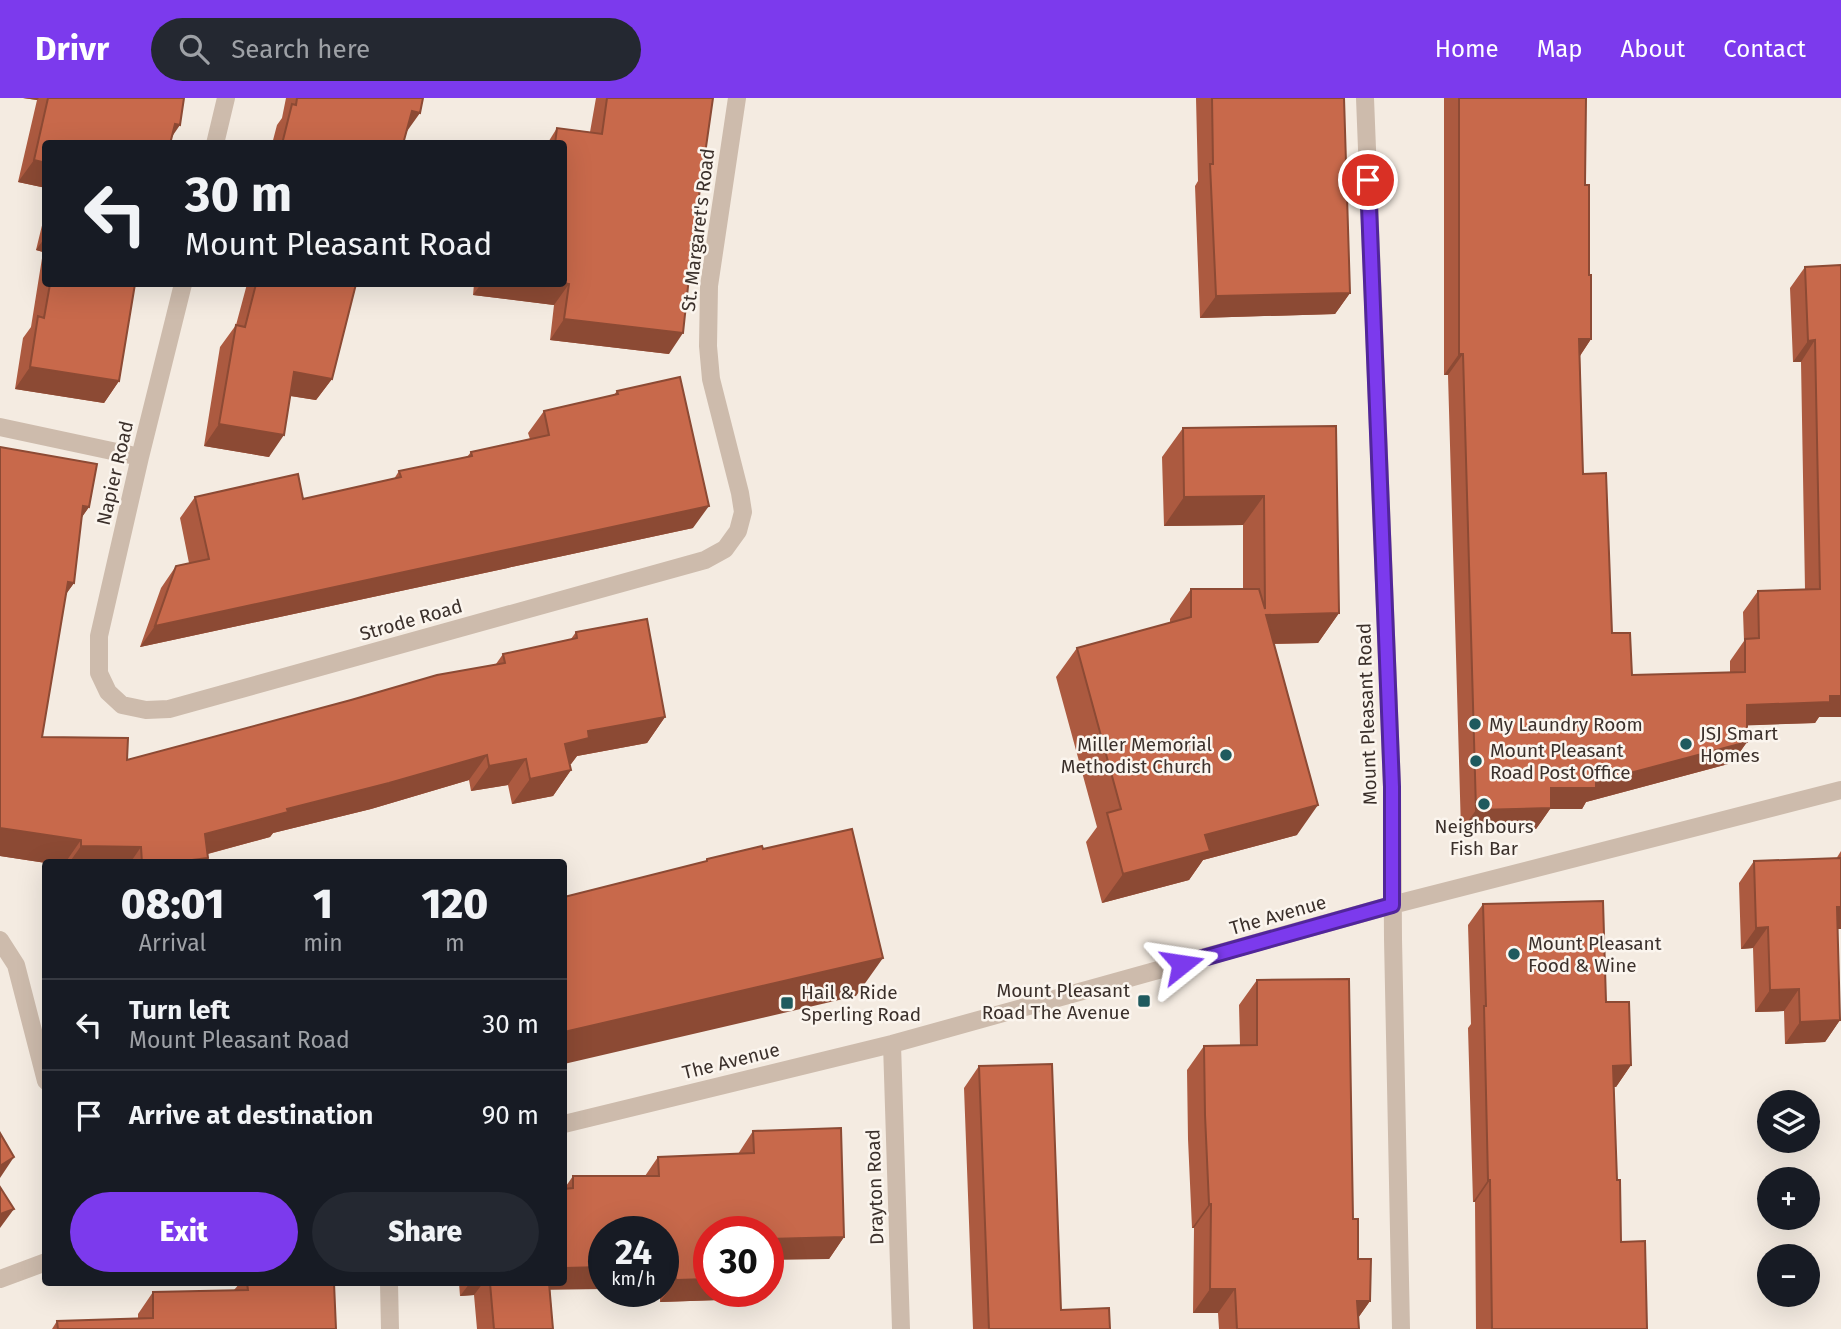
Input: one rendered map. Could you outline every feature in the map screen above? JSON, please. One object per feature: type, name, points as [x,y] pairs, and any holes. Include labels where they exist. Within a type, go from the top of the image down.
[{"type":"street","points":[[216,140],[226,98]]},
{"type":"street","name":"St. Margaret's Road","points":[[737,98],[709,286],[707,317],[711,379],[743,512],[738,531]]},
{"type":"street","name":"Mount Pleasant Road","points":[[1366,98],[1392,787],[1401,1329]]},
{"type":"street","name":"Napier Road","points":[[99,673],[99,636],[182,287]]},
{"type":"street","points":[[0,427],[140,457]]},
{"type":"street","name":"Strode Road","points":[[99,673],[108,692],[122,705],[146,710],[169,709],[705,560],[725,549],[738,531]]},
{"type":"street","name":"The Avenue","points":[[567,1123],[892,1044],[1392,905],[1841,790]]},
{"type":"street","points":[[0,940],[16,965],[42,1066]]},
{"type":"street","name":"Drayton Road","points":[[892,1044],[901,1329]]},
{"type":"street","points":[[0,1279],[42,1263]]},
{"type":"street","points":[[388,1286],[390,1329]]},
{"type":"building","points":[[48,98],[184,98],[180,125],[175,124],[171,140],[42,140],[42,162],[34,160]]},
{"type":"building","points":[[297,98],[423,98],[420,113],[412,111],[404,140],[283,140],[292,104],[296,105]]},
{"type":"building","points":[[607,98],[713,98],[683,333],[564,319],[569,284],[567,140],[556,140],[557,128],[602,134]]},
{"type":"building","points":[[1212,98],[1344,98],[1350,293],[1216,296],[1210,164],[1213,164]]},
{"type":"building","points":[[1459,98],[1586,98],[1585,185],[1589,185],[1591,339],[1579,339],[1583,474],[1606,473],[1612,633],[1630,633],[1632,675],[1745,672],[1745,639],[1759,638],[1758,591],[1820,589],[1815,340],[1808,341],[1805,267],[1841,265],[1841,696],[1830,696],[1830,702],[1747,705],[1747,742],[1596,782],[1596,788],[1551,788],[1551,808],[1476,810],[1463,354],[1459,354]]},
{"type":"building","points":[[49,287],[135,287],[119,381],[30,367],[38,316],[44,318]]},
{"type":"building","points":[[255,287],[355,287],[332,379],[294,372],[284,435],[219,424],[236,325],[245,327]]},
{"type":"building","points":[[680,377],[709,506],[155,626],[176,566],[209,559],[195,497],[298,474],[303,499],[401,477],[399,471],[472,456],[471,452],[549,435],[544,411]]},
{"type":"building","points":[[1336,426],[1339,613],[1266,615],[1318,805],[1205,835],[1210,851],[1123,874],[1107,813],[1121,809],[1077,648],[1191,617],[1191,589],[1259,589],[1265,609],[1264,496],[1184,497],[1183,428]]},
{"type":"building","points":[[0,447],[97,464],[89,507],[83,506],[74,583],[68,582],[42,737],[128,738],[127,760],[437,675],[505,663],[503,654],[577,638],[576,632],[647,619],[665,717],[588,731],[589,738],[565,744],[571,770],[530,779],[526,759],[489,766],[487,755],[205,834],[208,858],[200,859],[142,859],[141,847],[81,846],[81,840],[0,828]]},
{"type":"building","points":[[852,829],[883,958],[567,1031],[567,896],[707,859],[762,846],[763,849]]},
{"type":"building","points":[[1841,858],[1841,907],[1837,907],[1840,1020],[1800,1022],[1799,989],[1770,990],[1768,927],[1756,928],[1754,861]]},
{"type":"building","points":[[1603,901],[1606,1002],[1629,1002],[1631,1065],[1613,1066],[1621,1242],[1645,1241],[1647,1329],[1492,1329],[1483,904]]},
{"type":"building","points":[[1349,979],[1353,1219],[1358,1219],[1358,1259],[1371,1259],[1370,1301],[1357,1301],[1359,1329],[1237,1329],[1235,1289],[1210,1289],[1211,1204],[1204,1046],[1257,1045],[1257,980]]},
{"type":"building","points":[[1052,1064],[1061,1310],[1109,1308],[1110,1329],[989,1329],[979,1066]]},
{"type":"building","points":[[841,1128],[844,1237],[784,1239],[784,1216],[693,1216],[693,1279],[679,1280],[679,1216],[588,1216],[588,1267],[567,1268],[567,1189],[573,1188],[573,1176],[659,1176],[658,1157],[754,1153],[753,1131]]},
{"type":"building","points":[[0,1133],[14,1157],[0,1166]]},
{"type":"building","points":[[0,1187],[14,1209],[0,1214]]},
{"type":"building","points":[[247,1286],[334,1286],[336,1329],[58,1329],[57,1321],[153,1318],[153,1292],[248,1290]]},
{"type":"building","points":[[490,1286],[549,1286],[553,1329],[494,1329]]},
{"type":"place","name":"My Laundry Room","points":[[1475,724]]},
{"type":"place","name":"JSJ Smart Homes","points":[[1686,744]]},
{"type":"place","name":"Miller Memorial Methodist Church","points":[[1226,755]]},
{"type":"place","name":"Mount Pleasant Road Post Office","points":[[1476,761]]},
{"type":"place","name":"Neighbours Fish Bar","points":[[1484,804]]},
{"type":"place","name":"Mount Pleasant Food & Wine","points":[[1514,954]]},
{"type":"place","name":"Mount Pleasant Road The Avenue","points":[[1144,1001]]},
{"type":"place","name":"Hail & Ride Sperling Road","points":[[787,1003]]},
{"type":"route","points":[[1182,964],[1392,905],[1392,787],[1368,180]]}]
